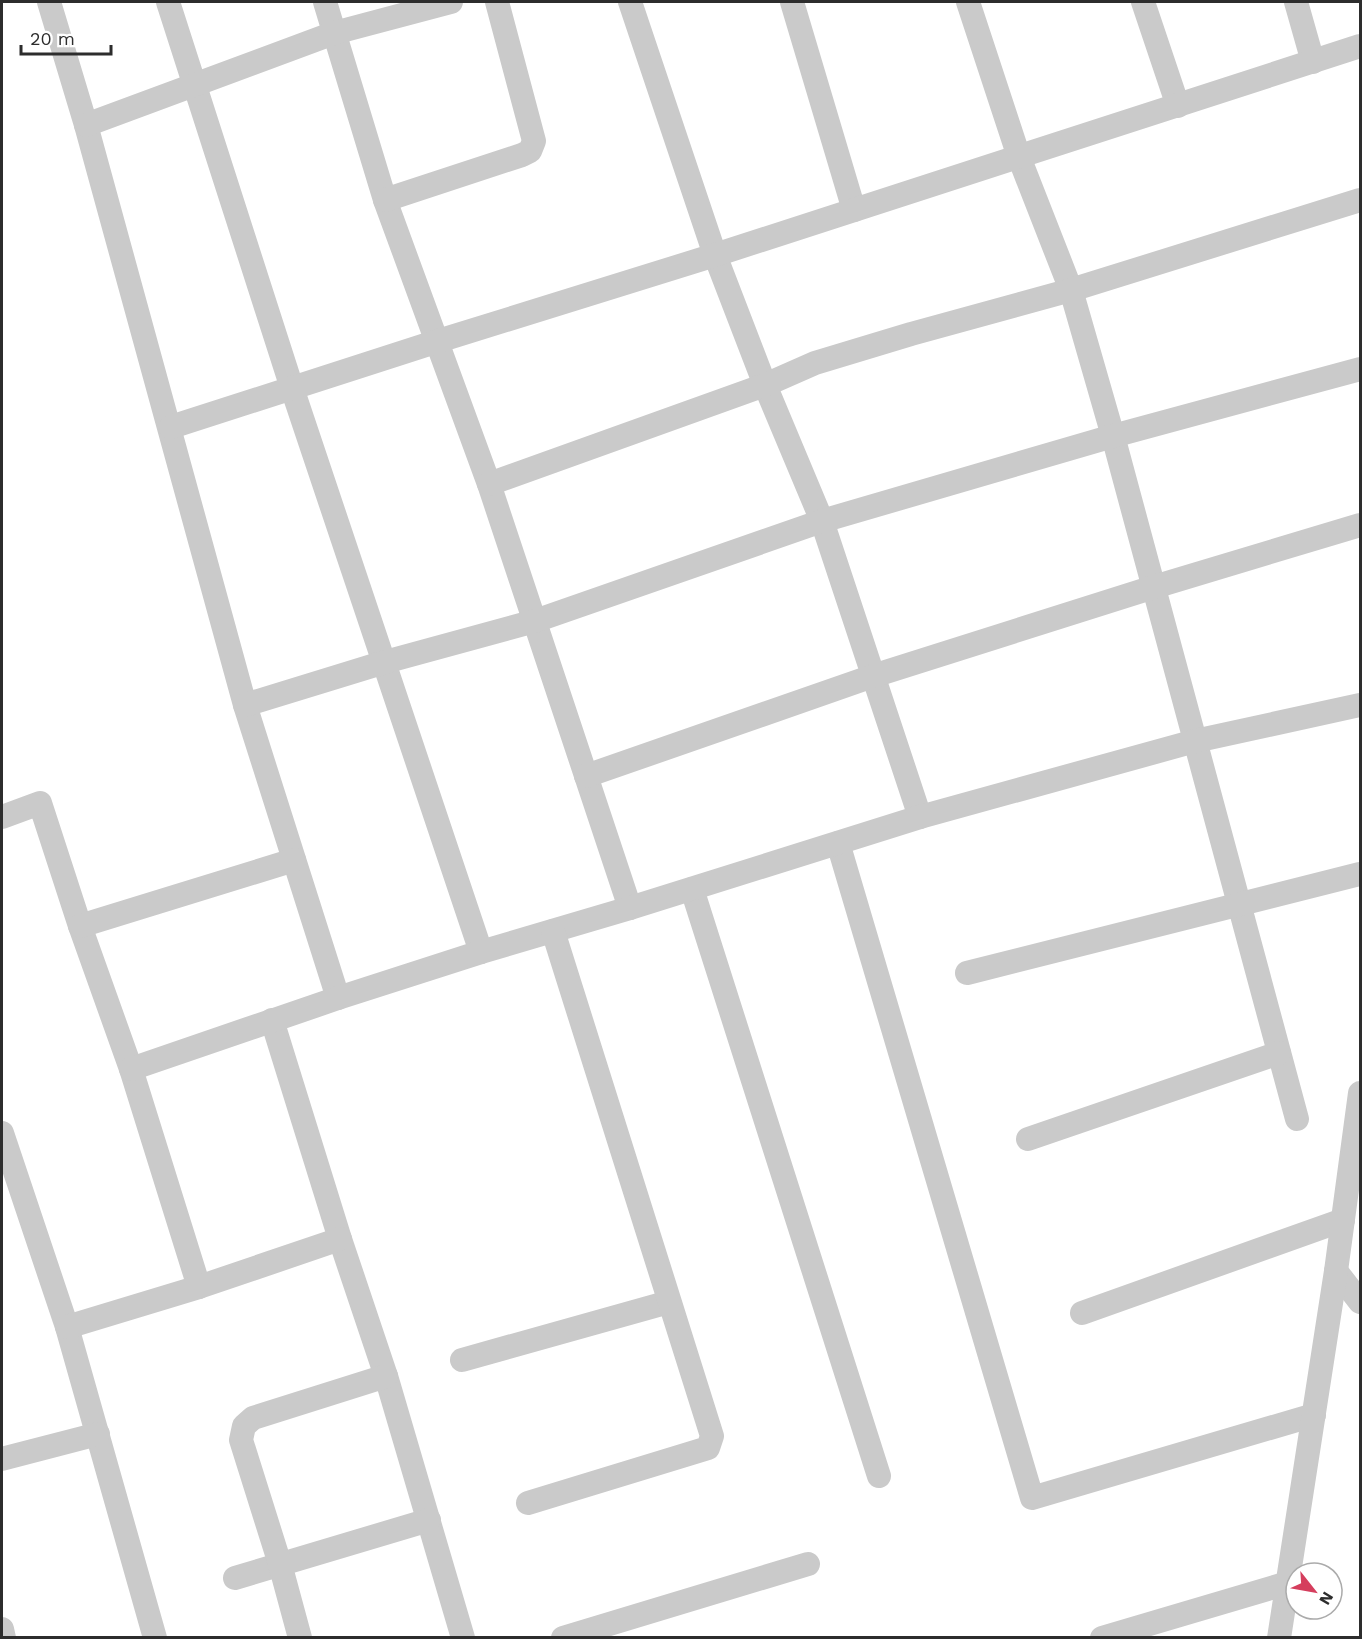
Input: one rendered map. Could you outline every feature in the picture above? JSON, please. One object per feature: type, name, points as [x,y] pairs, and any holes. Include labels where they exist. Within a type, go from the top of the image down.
[{"type":"street","points":[[50,2],[171,427],[245,705],[338,998]]},
{"type":"street","points":[[168,2],[292,388],[482,952]]},
{"type":"street","points":[[325,2],[385,200],[435,342],[489,484],[630,908]]},
{"type":"street","points":[[86,124],[334,33],[451,2]]},
{"type":"street","points":[[385,200],[530,151],[534,141],[497,2]]},
{"type":"street","points":[[630,2],[715,255],[765,385],[822,521],[920,817]]},
{"type":"street","points":[[792,2],[854,210]]},
{"type":"street","points":[[968,2],[1019,157],[1071,290],[1113,436],[1297,1119]]},
{"type":"street","points":[[1143,2],[1178,106]]},
{"type":"street","points":[[1296,2],[1313,62]]},
{"type":"street","points":[[171,427],[715,255],[1360,46]]},
{"type":"street","points":[[489,484],[765,385],[815,363],[1071,290],[1360,200]]},
{"type":"street","points":[[245,705],[385,662],[535,621],[822,521],[1113,436],[1360,369]]},
{"type":"street","points":[[586,776],[873,676],[1360,525]]},
{"type":"street","points":[[131,1069],[338,998],[482,952],[920,817],[1195,741],[1360,705]]},
{"type":"street","points":[[2,816],[40,803],[80,926],[131,1069],[199,1287]]},
{"type":"street","points":[[838,843],[1032,1498],[1314,1416]]},
{"type":"street","points":[[80,926],[294,860]]},
{"type":"street","points":[[967,973],[1360,874]]},
{"type":"street","points":[[692,889],[879,1476]]},
{"type":"street","points":[[528,1503],[708,1448],[712,1436],[553,931]]},
{"type":"street","points":[[272,1020],[340,1239],[387,1377],[463,1638]]},
{"type":"street","points":[[1028,1138],[1279,1053]]},
{"type":"street","points":[[1291,1561],[1336,1271],[1360,1093]]},
{"type":"street","points":[[2,1134],[67,1327],[155,1638]]},
{"type":"street","points":[[1082,1313],[1343,1220]]},
{"type":"street","points":[[67,1327],[199,1287],[340,1239]]},
{"type":"street","points":[[1336,1271],[1360,1302]]},
{"type":"street","points":[[462,1360],[669,1302]]},
{"type":"street","points":[[300,1638],[280,1564],[241,1440],[244,1426],[253,1418],[387,1377]]},
{"type":"street","points":[[2,1459],[98,1434]]},
{"type":"street","points":[[235,1578],[429,1520]]},
{"type":"street","points":[[563,1638],[808,1564]]},
{"type":"street","points":[[1102,1638],[1284,1584]]},
{"type":"street","points":[[1280,1638],[1284,1610]]},
{"type":"street","points":[[2,1629],[4,1638]]}]
